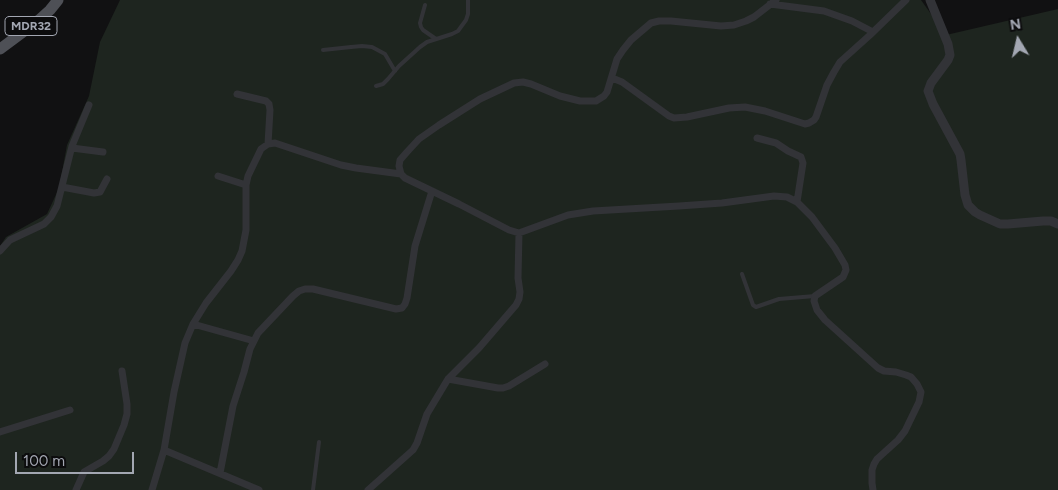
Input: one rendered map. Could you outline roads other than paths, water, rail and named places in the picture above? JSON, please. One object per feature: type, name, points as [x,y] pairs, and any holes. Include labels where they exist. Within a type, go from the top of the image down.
[{"type":"main road","name":"MDR32","points":[[0,49],[39,20],[58,0]]},
{"type":"street","points":[[612,78],[622,82],[674,118],[729,108],[745,108],[765,111],[809,124],[816,117],[827,85],[837,67],[848,54],[906,0]]},
{"type":"street","points":[[930,0],[948,44],[950,55],[928,90],[933,104],[960,154],[968,205],[980,215],[1000,224],[1043,220],[1058,224]]},
{"type":"street","points":[[873,32],[852,21],[824,11],[773,2],[754,17],[734,25],[721,26],[671,21],[651,23],[631,40],[623,50],[607,92],[596,101],[580,101],[560,96],[531,84],[514,83],[480,99],[439,125],[419,140],[400,160],[399,166],[401,174],[405,178],[509,230],[519,233],[568,215],[593,211],[679,206],[774,196],[786,197],[797,202],[812,217],[835,248],[846,270],[843,277],[815,296],[814,301],[817,310],[871,362],[882,370],[901,373],[911,377],[918,384],[921,392],[905,431],[874,464],[872,470],[873,490]]},
{"type":"street","points":[[237,94],[266,101],[270,104],[268,144]]},
{"type":"street","points":[[0,252],[10,240],[48,221],[57,206],[72,148],[89,105]]},
{"type":"street","points":[[757,138],[776,143],[801,157],[802,168],[797,202]]},
{"type":"street","points":[[152,490],[164,450],[185,342],[206,303],[238,260],[242,250],[246,230],[246,185],[248,176],[262,149],[268,144],[275,143],[341,165],[401,174]]},
{"type":"street","points":[[72,148],[103,152]]},
{"type":"street","points":[[218,176],[246,185]]},
{"type":"street","points":[[62,187],[94,193],[100,192],[107,179]]},
{"type":"street","points":[[220,473],[233,406],[250,349],[267,322],[292,296],[305,289],[313,289],[396,309],[402,308],[407,298],[415,246],[432,191]]},
{"type":"street","points":[[368,490],[413,450],[417,444],[426,414],[448,379],[516,305],[519,299],[519,233]]},
{"type":"street","points":[[193,324],[254,341]]},
{"type":"street","points":[[448,379],[503,388],[545,364]]},
{"type":"street","points":[[76,490],[84,472],[109,456],[124,425],[127,404],[122,371]]},
{"type":"street","points":[[0,432],[70,410]]},
{"type":"street","points":[[164,450],[259,490]]},
{"type":"lane","points":[[376,86],[383,84],[395,70],[427,42],[452,34],[458,30],[463,25],[468,14],[468,0]]},
{"type":"lane","points":[[425,5],[420,27],[436,39]]},
{"type":"lane","points":[[322,50],[356,46],[372,47],[384,54],[395,70]]},
{"type":"lane","points":[[742,274],[753,305],[756,308],[779,299],[815,296]]},
{"type":"lane","points":[[313,490],[319,442]]}]
